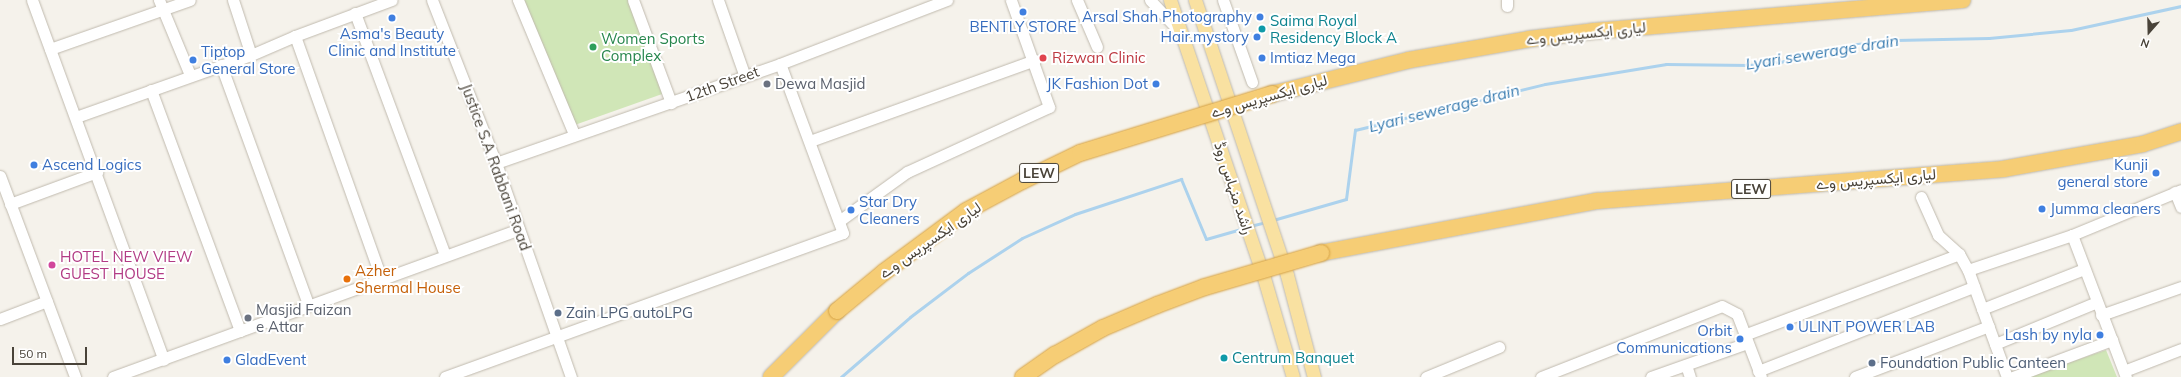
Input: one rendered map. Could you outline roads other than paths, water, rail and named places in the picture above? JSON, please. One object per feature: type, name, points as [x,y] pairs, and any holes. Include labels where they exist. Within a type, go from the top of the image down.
[{"type":"highway","name":"لیاری ایکسپریس وے","points":[[771,377],[837,311],[884,272],[966,212],[1080,153],[1138,134],[1346,75],[1498,44],[1594,31],[1963,0]]},
{"type":"highway","name":"لیاری ایکسپریس وے","points":[[1023,377],[1055,355],[1096,332],[1157,305],[1205,286],[1321,254],[1597,201],[2003,169],[2143,144],[2181,132]]},
{"type":"main road","name":"راشد منہاس روڈ","points":[[1170,0],[1204,96],[1264,278],[1293,377]]},
{"type":"main road","name":"راشد منہاس روڈ","points":[[1195,0],[1227,89],[1287,275],[1314,377]]},
{"type":"street","points":[[32,0],[97,172],[164,360]]},
{"type":"street","points":[[50,49],[161,5],[190,0]]},
{"type":"street","points":[[233,0],[251,55]]},
{"type":"street","points":[[76,117],[190,75],[251,55],[295,36],[392,0]]},
{"type":"street","name":"Justice S.A Rabbani Road","points":[[432,0],[496,164],[571,377]]},
{"type":"street","points":[[518,0],[574,134]]},
{"type":"street","points":[[633,0],[671,103]]},
{"type":"street","points":[[718,0],[744,74]]},
{"type":"street","name":"12th Street","points":[[496,164],[574,134],[671,103],[744,74],[780,64],[947,0]]},
{"type":"street","points":[[839,222],[907,172],[1050,107],[1035,60],[1011,0]]},
{"type":"street","points":[[1077,0],[1097,47]]},
{"type":"street","points":[[1150,0],[1182,34]]},
{"type":"street","points":[[1223,0],[1252,82]]},
{"type":"street","points":[[161,5],[190,75]]},
{"type":"street","points":[[355,13],[445,255]]},
{"type":"street","points":[[295,36],[381,278]]},
{"type":"street","points":[[810,141],[1035,60]]},
{"type":"street","points":[[445,377],[557,335],[843,233],[810,141],[780,64]]},
{"type":"street","points":[[221,65],[308,304]]},
{"type":"street","points":[[151,90],[240,331]]},
{"type":"street","points":[[10,204],[97,172]]},
{"type":"street","points":[[0,176],[75,377]]},
{"type":"street","points":[[1968,270],[2072,235],[2178,191],[2181,208]]},
{"type":"street","points":[[1921,197],[1938,235],[1959,254],[1968,270],[2007,377]]},
{"type":"street","points":[[113,377],[164,360],[308,304],[519,229]]},
{"type":"street","points":[[2072,235],[2096,302],[2125,374],[2181,350]]},
{"type":"street","points":[[1651,377],[1686,365],[1745,339],[1959,254]]},
{"type":"street","points":[[1982,309],[2084,269]]},
{"type":"street","points":[[1545,376],[1722,306],[1737,314],[1745,339],[1760,374],[1974,287]]},
{"type":"street","points":[[2102,315],[2181,287]]},
{"type":"street","points":[[0,319],[47,301]]},
{"type":"street","points":[[1995,344],[2096,302]]},
{"type":"street","points":[[1855,377],[1989,326]]},
{"type":"street","points":[[2013,377],[2112,340]]},
{"type":"street","points":[[1426,377],[1499,347]]},
{"type":"street","points":[[1686,365],[1690,377]]},
{"type":"waterway","name":"Lyari sewerage drain","points":[[1273,220],[1346,199],[1355,130],[1545,84],[1666,64],[1749,65],[1780,62],[1857,44],[1896,40],[1989,38],[2071,30],[2181,6]]},
{"type":"waterway","name":"Lyari sewerage drain","points":[[841,377],[910,317],[968,273],[1022,238],[1075,214],[1181,179],[1206,239],[1244,228]]},
{"type":"waterway","name":"Lyari sewerage drain","points":[[1250,226],[1266,222]]},
{"type":"place","name":"BENTLY STORE","points":[[1023,12]]},
{"type":"place","name":"Arsal Shah Photography","points":[[1260,17]]},
{"type":"place","name":"Asma's Beauty Clinic and Institute","points":[[392,18]]},
{"type":"place","name":"Saima Royal Residency Block A","points":[[1262,29]]},
{"type":"place","name":"Hair.mystory","points":[[1257,37]]},
{"type":"place","name":"Women Sports Complex","points":[[593,47]]},
{"type":"place","name":"Rizwan Clinic","points":[[1043,58]]},
{"type":"place","name":"Imtiaz Mega","points":[[1262,58]]},
{"type":"place","name":"Tiptop General Store","points":[[193,60]]},
{"type":"place","name":"Dewa Masjid","points":[[767,84]]},
{"type":"place","name":"JK Fashion Dot","points":[[1156,84]]},
{"type":"place","name":"Ascend Logics","points":[[34,165]]},
{"type":"place","name":"Kunji general store","points":[[2156,173]]},
{"type":"place","name":"Jumma cleaners","points":[[2042,209]]},
{"type":"place","name":"Star Dry Cleaners","points":[[851,210]]},
{"type":"place","name":"HOTEL NEW VIEW GUEST HOUSE","points":[[52,265]]},
{"type":"place","name":"Azher Shermal House","points":[[347,279]]},
{"type":"place","name":"Zain LPG autoLPG","points":[[558,313]]},
{"type":"place","name":"Masjid Faizan e Attar","points":[[248,318]]},
{"type":"place","name":"ULINT POWER LAB","points":[[1790,327]]},
{"type":"place","name":"Lash by nyla","points":[[2100,335]]},
{"type":"place","name":"Orbit Communications","points":[[1740,339]]},
{"type":"place","name":"Centrum Banquet","points":[[1224,358]]},
{"type":"place","name":"GladEvent","points":[[227,360]]},
{"type":"place","name":"Foundation Public Canteen","points":[[1872,363]]}]
